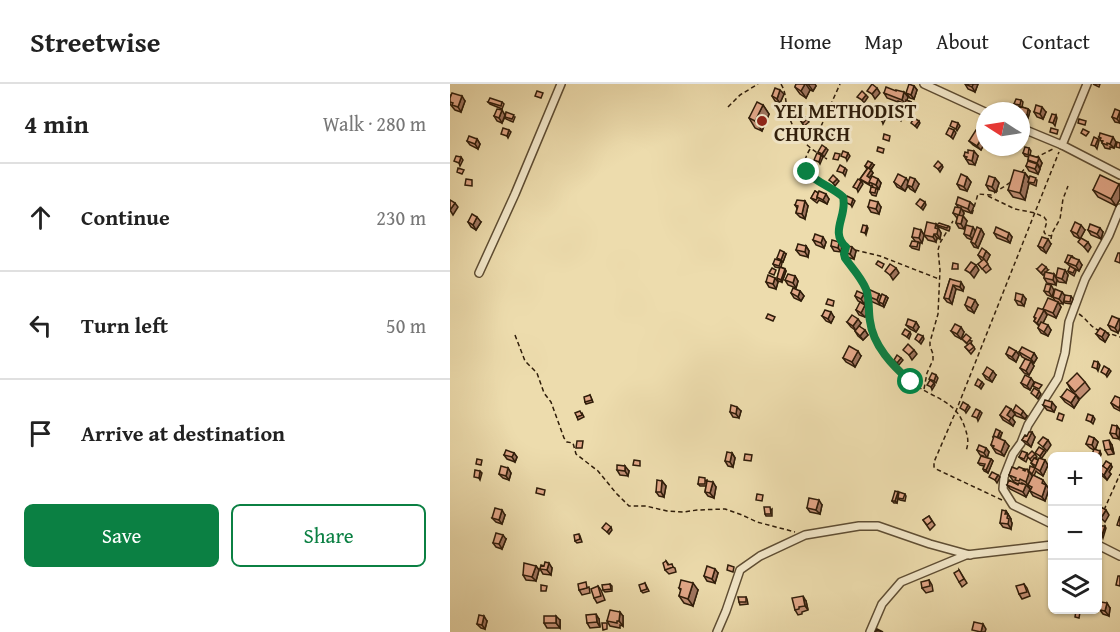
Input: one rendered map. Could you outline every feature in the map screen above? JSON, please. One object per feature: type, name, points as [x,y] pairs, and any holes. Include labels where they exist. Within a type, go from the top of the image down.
[{"type":"street","points":[[479,273],[561,84]]},
{"type":"street","points":[[924,84],[976,108]]},
{"type":"street","points":[[1062,145],[1087,84]]},
{"type":"street","points":[[1030,132],[1062,145],[1120,175]]},
{"type":"street","points":[[1048,522],[1013,505],[1003,489],[1004,477],[1028,425],[1058,378],[1065,352],[1069,322],[1085,279],[1109,235],[1120,208]]},
{"type":"street","points":[[717,632],[740,570],[760,556],[805,535],[859,526],[878,526],[970,555]]},
{"type":"street","points":[[870,632],[882,604],[901,582],[970,555],[1048,546]]},
{"type":"street","points":[[1102,547],[1120,556]]},
{"type":"path","points":[[728,107],[740,95],[758,84]]},
{"type":"path","points":[[781,84],[793,127],[810,149],[827,159]]},
{"type":"path","points":[[818,133],[840,84]]},
{"type":"path","points":[[1017,177],[1032,160],[1062,145]]},
{"type":"path","points":[[1013,505],[936,469],[934,462],[1062,145]]},
{"type":"path","points":[[810,149],[804,161],[807,172],[843,197],[844,208],[837,231],[842,245],[880,256],[939,279]]},
{"type":"path","points":[[987,195],[1013,180]]},
{"type":"path","points":[[972,214],[978,194],[987,195],[1015,209],[1046,218],[1044,232],[1052,238],[1060,219],[1068,186]]},
{"type":"path","points":[[924,390],[927,373],[933,360],[930,342],[938,314],[940,270],[938,250],[953,221]]},
{"type":"path","points":[[846,247],[845,258],[861,279],[867,292],[870,322],[882,351],[911,382],[950,404],[956,411],[963,420],[968,435],[966,451]]},
{"type":"path","points":[[1074,309],[1096,330],[1120,337]]},
{"type":"path","points":[[515,335],[525,361],[537,373],[544,393],[551,402],[564,438],[573,444],[576,454],[598,471],[629,506],[646,506],[684,512],[725,509],[757,522],[805,535]]},
{"type":"path","points":[[1102,514],[1120,474]]},
{"type":"building","points":[[796,84],[805,84],[801,91],[795,87]]},
{"type":"building","points":[[872,84],[877,88],[872,94],[867,91]]},
{"type":"building","points":[[909,84],[914,86],[911,95],[906,93]]},
{"type":"building","points":[[886,87],[904,92],[902,100],[884,93]]},
{"type":"building","points":[[775,88],[780,90],[777,99],[772,96]]},
{"type":"building","points":[[537,91],[543,93],[541,98],[535,96]]},
{"type":"building","points":[[862,91],[866,95],[862,100],[857,97]]},
{"type":"building","points":[[452,93],[462,96],[458,107],[450,102]]},
{"type":"building","points":[[490,98],[502,102],[501,106],[488,102]]},
{"type":"building","points":[[906,100],[911,102],[909,108],[904,107]]},
{"type":"building","points":[[898,101],[903,103],[901,109],[897,107]]},
{"type":"building","points":[[757,102],[763,105],[755,121],[749,118]]},
{"type":"building","points":[[1036,105],[1042,107],[1040,114],[1034,112]]},
{"type":"building","points":[[497,109],[502,110],[499,118],[494,116]]},
{"type":"building","points":[[1115,109],[1120,111],[1117,119],[1112,117]]},
{"type":"building","points":[[897,111],[902,113],[899,119],[894,116]]},
{"type":"building","points":[[506,112],[514,115],[512,119],[505,117]]},
{"type":"building","points":[[880,114],[884,116],[882,121],[878,119]]},
{"type":"building","points":[[1052,114],[1056,115],[1053,123],[1049,122]]},
{"type":"building","points":[[804,116],[807,119],[803,123],[800,120]]},
{"type":"building","points":[[914,118],[919,121],[915,126],[911,123]]},
{"type":"building","points":[[1079,119],[1086,121],[1085,125],[1078,123]]},
{"type":"building","points":[[952,121],[958,123],[956,129],[950,126]]},
{"type":"building","points":[[503,128],[509,130],[507,136],[501,134]]},
{"type":"building","points":[[842,128],[846,130],[842,139],[838,136]]},
{"type":"building","points":[[949,128],[954,130],[951,137],[946,134]]},
{"type":"building","points":[[1051,128],[1058,130],[1057,134],[1050,132]]},
{"type":"building","points":[[1083,129],[1089,132],[1086,136],[1081,133]]},
{"type":"building","points":[[976,130],[976,145],[969,141]]},
{"type":"building","points":[[827,132],[833,135],[830,140],[825,137]]},
{"type":"building","points":[[1100,133],[1113,137],[1110,144],[1102,143]]},
{"type":"building","points":[[884,134],[890,136],[889,141],[883,139]]},
{"type":"building","points":[[469,136],[477,139],[475,144],[467,141]]},
{"type":"building","points":[[1094,137],[1098,139],[1095,146],[1091,145]]},
{"type":"building","points":[[822,145],[826,148],[822,154],[818,152]]},
{"type":"building","points":[[878,147],[884,149],[883,153],[877,151]]},
{"type":"building","points":[[968,150],[974,151],[972,161],[964,156]]},
{"type":"building","points":[[843,151],[848,153],[846,158],[841,156]]},
{"type":"building","points":[[817,153],[821,155],[819,162],[814,160]]},
{"type":"building","points":[[835,153],[840,154],[838,160],[833,159]]},
{"type":"building","points":[[1030,155],[1039,158],[1037,163],[1028,160]]},
{"type":"building","points":[[456,156],[461,157],[459,163],[454,161]]},
{"type":"building","points":[[868,161],[872,163],[869,168],[865,166]]},
{"type":"building","points":[[938,161],[942,165],[938,169],[934,166]]},
{"type":"building","points":[[1028,161],[1037,164],[1035,169],[1026,166]]},
{"type":"building","points":[[840,165],[845,168],[843,173],[837,171]]},
{"type":"building","points":[[458,168],[464,170],[462,174],[457,172]]},
{"type":"building","points":[[868,168],[871,170],[867,176],[871,179],[869,184],[860,179]]},
{"type":"building","points":[[1014,170],[1025,173],[1020,193],[1008,190]]},
{"type":"building","points":[[898,174],[906,178],[901,187],[894,182]]},
{"type":"building","points":[[961,174],[967,177],[964,187],[957,184]]},
{"type":"building","points":[[833,175],[837,179],[833,183],[829,180]]},
{"type":"building","points":[[1100,175],[1119,184],[1111,199],[1093,190]]},
{"type":"building","points":[[803,176],[810,178],[808,183],[802,181]]},
{"type":"building","points":[[872,176],[878,179],[876,185],[869,182]]},
{"type":"building","points":[[989,176],[995,178],[992,187],[986,185]]},
{"type":"building","points":[[1030,176],[1036,178],[1034,183],[1028,182]]},
{"type":"building","points":[[910,177],[915,179],[912,187],[907,185]]},
{"type":"building","points":[[466,179],[472,180],[472,186],[465,185]]},
{"type":"building","points":[[858,179],[861,181],[857,189],[853,187]]},
{"type":"building","points":[[871,187],[876,188],[875,193],[870,192]]},
{"type":"building","points":[[815,191],[818,193],[816,200],[811,198]]},
{"type":"building","points":[[819,191],[826,194],[823,200],[817,197]]},
{"type":"building","points":[[847,196],[853,199],[851,205],[845,202]]},
{"type":"building","points":[[958,197],[970,202],[968,209],[956,204]]},
{"type":"building","points":[[920,199],[925,202],[921,208],[916,204]]},
{"type":"building","points":[[450,200],[455,203],[450,210]]},
{"type":"building","points":[[797,200],[805,201],[802,214],[796,213]]},
{"type":"building","points":[[870,200],[878,202],[876,209],[868,207]]},
{"type":"building","points":[[955,207],[961,208],[959,215],[953,213]]},
{"type":"building","points":[[472,214],[477,217],[473,225],[468,222]]},
{"type":"building","points":[[958,215],[963,216],[961,224],[956,223]]},
{"type":"building","points":[[927,222],[936,224],[935,228],[938,229],[937,234],[933,237],[924,235]]},
{"type":"building","points":[[1075,222],[1081,225],[1077,234],[1071,231]]},
{"type":"building","points":[[939,223],[948,226],[947,228],[937,225]]},
{"type":"building","points":[[1090,224],[1100,228],[1097,234],[1088,230]]},
{"type":"building","points":[[863,225],[867,226],[865,233],[861,232]]},
{"type":"building","points":[[966,225],[973,227],[970,236],[964,234]]},
{"type":"building","points":[[977,227],[981,229],[975,244],[971,242]]},
{"type":"building","points":[[996,227],[1009,233],[1007,239],[994,233]]},
{"type":"building","points":[[914,228],[921,230],[919,238],[912,237]]},
{"type":"building","points":[[815,234],[823,237],[821,243],[813,240]]},
{"type":"building","points":[[1042,237],[1048,239],[1043,248],[1038,246]]},
{"type":"building","points":[[1081,238],[1088,242],[1084,247],[1078,242]]},
{"type":"building","points":[[832,240],[839,242],[838,248],[831,246]]},
{"type":"building","points":[[912,241],[918,242],[917,247],[910,246]]},
{"type":"building","points":[[798,244],[806,246],[805,252],[796,250]]},
{"type":"building","points":[[845,245],[852,247],[850,254],[843,252]]},
{"type":"building","points":[[982,248],[986,251],[983,258],[978,255]]},
{"type":"building","points":[[780,250],[784,252],[781,260],[777,258]]},
{"type":"building","points":[[1120,253],[1120,263],[1115,261]]},
{"type":"building","points":[[1068,255],[1072,256],[1068,263],[1065,262]]},
{"type":"building","points":[[1071,257],[1079,260],[1076,266],[1068,263]]},
{"type":"building","points":[[775,259],[781,261],[779,266],[773,264]]},
{"type":"building","points":[[984,259],[988,264],[982,269],[978,264]]},
{"type":"building","points":[[878,261],[884,264],[882,268],[876,264]]},
{"type":"building","points":[[971,262],[976,265],[970,273],[965,270]]},
{"type":"building","points":[[953,263],[958,264],[958,269],[952,269]]},
{"type":"building","points":[[890,264],[896,268],[890,275],[885,271]]},
{"type":"building","points":[[1042,264],[1046,267],[1041,273],[1037,269]]},
{"type":"building","points":[[1070,266],[1075,269],[1073,273],[1068,271]]},
{"type":"building","points":[[780,267],[785,269],[781,280],[777,278]]},
{"type":"building","points":[[772,268],[776,270],[774,275],[769,273]]},
{"type":"building","points":[[1058,268],[1065,270],[1062,279],[1056,277]]},
{"type":"building","points":[[1045,272],[1054,274],[1053,280],[1044,278]]},
{"type":"building","points":[[788,274],[795,276],[793,283],[785,280]]},
{"type":"building","points":[[768,275],[775,278],[773,284],[766,282]]},
{"type":"building","points":[[950,279],[961,282],[960,287],[953,285],[949,299],[944,298]]},
{"type":"building","points":[[1046,284],[1051,285],[1049,292],[1044,291]]},
{"type":"building","points":[[793,288],[800,291],[798,297],[791,293]]},
{"type":"building","points":[[868,289],[879,294],[877,300],[865,295]]},
{"type":"building","points":[[1055,289],[1062,292],[1059,299],[1053,297]]},
{"type":"building","points":[[857,291],[864,294],[861,299],[855,296]]},
{"type":"building","points":[[1016,293],[1023,295],[1021,302],[1015,300]]},
{"type":"building","points":[[882,294],[886,296],[883,304],[879,302]]},
{"type":"building","points":[[1065,295],[1071,296],[1070,302],[1064,301]]},
{"type":"building","points":[[968,297],[975,300],[971,308],[965,305]]},
{"type":"building","points":[[1048,298],[1058,302],[1053,313],[1043,309]]},
{"type":"building","points":[[828,299],[834,301],[833,306],[826,304]]},
{"type":"building","points":[[860,302],[865,305],[861,313],[856,310]]},
{"type":"building","points":[[1038,308],[1044,310],[1037,323],[1034,317]]},
{"type":"building","points":[[825,310],[831,312],[828,319],[822,316]]},
{"type":"building","points":[[768,314],[775,317],[773,321],[766,318]]},
{"type":"building","points":[[852,315],[858,319],[853,326],[847,322]]},
{"type":"building","points":[[1112,316],[1119,319],[1115,328],[1108,325]]},
{"type":"building","points":[[908,319],[916,322],[913,328],[906,325]]},
{"type":"building","points":[[1041,322],[1048,325],[1044,332],[1038,328]]},
{"type":"building","points":[[955,324],[961,327],[957,334],[951,331]]},
{"type":"building","points":[[859,326],[865,330],[860,336],[855,331]]},
{"type":"building","points":[[1100,328],[1105,331],[1102,337],[1096,334]]},
{"type":"building","points":[[905,329],[910,332],[907,337],[902,334]]},
{"type":"building","points":[[918,334],[923,336],[919,342],[915,339]]},
{"type":"building","points":[[966,334],[971,338],[967,343],[962,339]]},
{"type":"building","points":[[970,343],[974,347],[969,351],[965,347]]},
{"type":"building","points":[[908,344],[914,350],[909,355],[903,350]]},
{"type":"building","points":[[849,346],[858,351],[852,362],[843,358]]},
{"type":"building","points":[[1009,347],[1016,351],[1012,357],[1006,354]]},
{"type":"building","points":[[1022,347],[1034,353],[1031,359],[1019,352]]},
{"type":"building","points":[[897,355],[901,358],[897,363],[894,360]]},
{"type":"building","points":[[1025,359],[1031,361],[1026,371],[1020,368]]},
{"type":"building","points":[[1094,361],[1098,362],[1097,369],[1092,367]]},
{"type":"building","points":[[1104,366],[1109,369],[1106,375],[1101,372]]},
{"type":"building","points":[[987,367],[993,371],[989,378],[983,374]]},
{"type":"building","points":[[932,373],[936,375],[934,381],[929,379]]},
{"type":"building","points":[[1077,373],[1085,382],[1075,392],[1067,383]]},
{"type":"building","points":[[1025,375],[1031,378],[1027,386],[1021,383]]},
{"type":"building","points":[[978,379],[982,382],[979,387],[975,385]]},
{"type":"building","points":[[930,380],[934,383],[931,387],[927,385]]},
{"type":"building","points":[[1035,382],[1042,385],[1039,389],[1033,386]]},
{"type":"building","points":[[1034,388],[1039,391],[1036,397],[1031,393]]},
{"type":"building","points":[[1067,389],[1076,395],[1071,403],[1061,397]]},
{"type":"building","points":[[590,395],[592,400],[585,402],[584,397]]},
{"type":"building","points":[[1115,396],[1120,398],[1119,408],[1111,403]]},
{"type":"building","points":[[1045,400],[1052,402],[1051,408],[1043,405]]},
{"type":"building","points":[[963,402],[968,405],[965,411],[960,408]]},
{"type":"building","points":[[731,405],[737,407],[736,414],[730,412]]},
{"type":"building","points":[[1016,405],[1023,411],[1021,415],[1013,411]]},
{"type":"building","points":[[1006,406],[1011,409],[1007,415],[1011,418],[1009,421],[1000,415]]},
{"type":"building","points":[[976,409],[980,411],[977,418],[972,416]]},
{"type":"building","points":[[580,411],[582,415],[577,417],[575,413]]},
{"type":"building","points":[[1059,413],[1064,415],[1062,421],[1057,419]]},
{"type":"building","points":[[1088,414],[1093,416],[1091,422],[1086,420]]},
{"type":"building","points":[[1112,425],[1117,426],[1116,434],[1110,433]]},
{"type":"building","points":[[996,429],[1000,431],[997,438],[993,437]]},
{"type":"building","points":[[1029,432],[1032,432],[1027,442],[1022,440],[1025,435],[1027,436]]},
{"type":"building","points":[[994,436],[1005,441],[1001,452],[991,445]]},
{"type":"building","points":[[1089,436],[1094,438],[1092,445],[1086,444]]},
{"type":"building","points":[[1043,437],[1048,440],[1043,447],[1038,443]]},
{"type":"building","points":[[1109,440],[1111,449],[1105,450],[1103,441]]},
{"type":"building","points":[[577,441],[583,441],[582,448],[576,448]]},
{"type":"building","points":[[979,445],[986,448],[984,453],[977,450]]},
{"type":"building","points":[[1039,447],[1044,450],[1040,456],[1035,453]]},
{"type":"building","points":[[506,450],[514,453],[512,457],[504,455]]},
{"type":"building","points":[[1022,451],[1027,453],[1024,459],[1019,457]]},
{"type":"building","points":[[1032,451],[1035,454],[1030,459],[1027,456]]},
{"type":"building","points":[[727,452],[732,453],[730,462],[725,461]]},
{"type":"building","points":[[745,454],[752,455],[751,461],[744,460]]},
{"type":"building","points":[[981,456],[991,459],[986,470],[983,469],[985,464],[978,463]]},
{"type":"building","points":[[1034,458],[1038,460],[1036,466],[1031,463]]},
{"type":"building","points":[[1039,458],[1045,460],[1040,471],[1035,468]]},
{"type":"building","points":[[477,459],[482,460],[481,465],[476,464]]},
{"type":"building","points":[[634,460],[640,461],[640,466],[633,465]]},
{"type":"building","points":[[1106,461],[1111,464],[1107,470],[1103,466]]},
{"type":"building","points":[[617,465],[625,466],[625,471],[617,470]]},
{"type":"building","points":[[501,466],[508,468],[506,476],[499,474]]},
{"type":"building","points":[[1030,466],[1035,468],[1032,474],[1029,471]]},
{"type":"building","points":[[1102,466],[1107,469],[1104,475],[1102,474]]},
{"type":"building","points":[[1012,467],[1028,470],[1026,482],[1020,479],[1015,480],[1016,478],[1009,475]]},
{"type":"building","points":[[475,470],[480,471],[479,478],[474,477]]},
{"type":"building","points":[[992,472],[998,475],[995,480],[989,477]]},
{"type":"building","points":[[1033,475],[1043,480],[1042,483],[1046,485],[1042,497],[1030,491],[1032,487],[1028,485]]},
{"type":"building","points":[[699,477],[705,478],[705,484],[698,484]]},
{"type":"building","points":[[657,480],[662,481],[661,492],[656,492]]},
{"type":"building","points":[[1009,480],[1018,485],[1022,483],[1026,485],[1023,492],[1007,485]]},
{"type":"building","points":[[707,481],[713,482],[710,493],[705,492]]},
{"type":"building","points":[[537,488],[545,490],[544,495],[536,493]]},
{"type":"building","points":[[895,491],[898,492],[895,501],[892,501]]},
{"type":"building","points":[[899,492],[905,494],[903,499],[898,498]]},
{"type":"building","points":[[757,494],[763,495],[762,501],[756,500]]},
{"type":"building","points":[[809,498],[819,500],[816,510],[807,508]]},
{"type":"building","points":[[764,507],[770,507],[771,514],[765,514]]},
{"type":"building","points":[[495,508],[502,510],[499,520],[492,518]]},
{"type":"building","points":[[1002,510],[1008,514],[1008,524],[1000,523]]},
{"type":"building","points":[[929,516],[932,521],[927,525],[923,520]]},
{"type":"building","points":[[606,523],[611,527],[607,532],[602,528]]},
{"type":"building","points":[[496,533],[503,535],[499,544],[493,543]]},
{"type":"building","points":[[579,534],[580,539],[575,541],[574,535]]},
{"type":"building","points":[[666,561],[673,567],[665,570],[663,563]]},
{"type":"building","points":[[545,562],[549,563],[547,570],[540,569],[541,565],[544,566]]},
{"type":"building","points":[[524,563],[536,566],[532,577],[523,575]]},
{"type":"building","points":[[728,565],[734,567],[733,572],[727,570]]},
{"type":"building","points":[[707,566],[715,569],[712,579],[704,576]]},
{"type":"building","points":[[959,570],[964,579],[959,582],[954,573]]},
{"type":"building","points":[[1118,576],[1120,576],[1120,586],[1116,585]]},
{"type":"building","points":[[681,580],[693,583],[688,599],[679,596]]},
{"type":"building","points":[[929,580],[930,586],[922,588],[921,582]]},
{"type":"building","points":[[586,582],[587,588],[579,590],[578,584]]},
{"type":"building","points":[[645,583],[647,589],[641,591],[639,585]]},
{"type":"building","points":[[610,584],[611,589],[603,590],[602,585]]},
{"type":"building","points":[[1024,584],[1027,592],[1019,594],[1016,586]]},
{"type":"building","points":[[541,585],[547,586],[546,591],[541,591]]},
{"type":"building","points":[[598,586],[601,596],[594,598],[591,589]]},
{"type":"building","points":[[803,596],[805,606],[795,610],[792,598]]},
{"type":"building","points":[[738,597],[746,597],[746,602],[739,602]]},
{"type":"building","points":[[1102,602],[1107,603],[1105,611],[1102,610]]},
{"type":"building","points":[[610,610],[620,612],[617,623],[607,621]]},
{"type":"building","points":[[596,614],[597,622],[587,623],[586,615]]},
{"type":"building","points":[[479,615],[484,616],[482,625],[477,624]]},
{"type":"building","points":[[544,616],[556,616],[556,623],[544,623]]},
{"type":"building","points":[[974,622],[983,624],[981,632],[972,630]]},
{"type":"building","points":[[602,623],[607,623],[607,629],[603,630]]},
{"type":"place","name":"YEI METHODIST CHURCH","points":[[762,121]]},
{"type":"route","points":[[807,172],[843,197],[844,208],[837,231],[842,245],[846,247],[845,258],[861,279],[867,292],[870,322],[876,340],[882,351],[911,382]]}]
